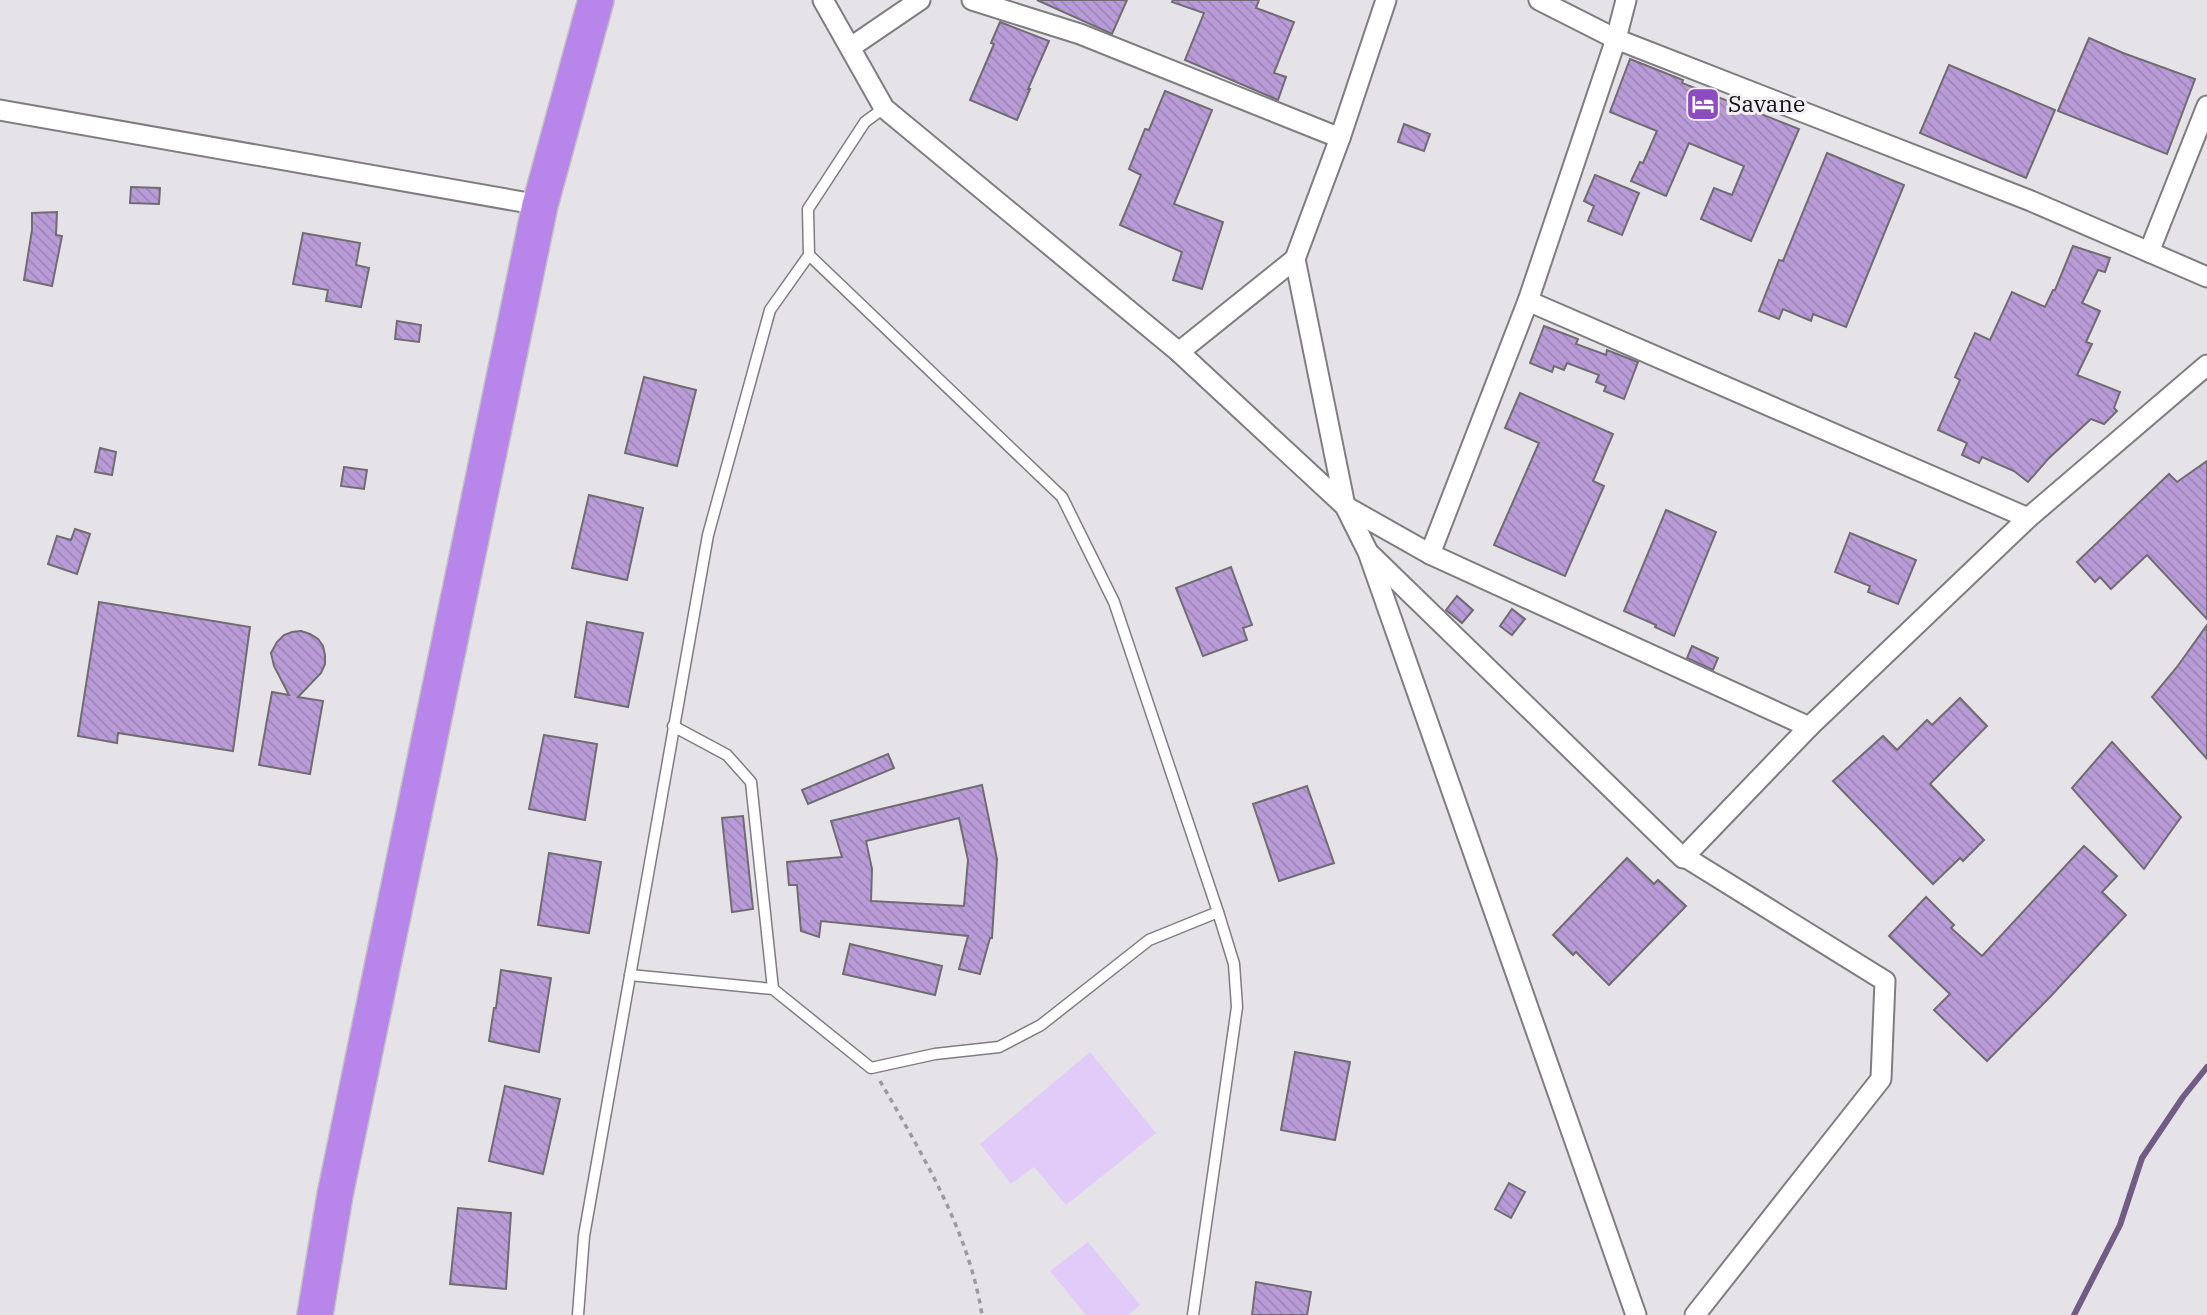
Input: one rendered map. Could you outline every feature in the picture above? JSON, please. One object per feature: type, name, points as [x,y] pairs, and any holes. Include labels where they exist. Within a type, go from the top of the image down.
[{"type":"highway","points":[[315,1315],[335,1195],[540,205],[596,0]]},
{"type":"street","points":[[823,0],[884,108],[1179,352],[1345,506],[1430,554],[1809,727]]},
{"type":"street","points":[[851,47],[920,0]]},
{"type":"street","points":[[972,0],[1080,34],[1340,138]]},
{"type":"street","points":[[1179,352],[1295,259],[1340,138],[1386,0]]},
{"type":"street","points":[[1539,0],[1616,39],[2031,201],[2207,277]]},
{"type":"street","points":[[1430,554],[1528,301],[1616,39],[1626,0]]},
{"type":"street","points":[[2149,252],[2207,106]]},
{"type":"street","points":[[0,110],[540,205]]},
{"type":"street","points":[[1295,259],[1345,506],[1368,552],[1636,1315]]},
{"type":"street","points":[[1528,301],[2028,518]]},
{"type":"street","points":[[1685,857],[1809,727],[2028,518],[2207,365]]},
{"type":"street","points":[[1368,552],[1683,858],[1885,981],[1881,1079],[1695,1315]]},
{"type":"lane","points":[[578,1315],[584,1236],[708,536],[770,310],[809,255],[808,209],[864,122],[884,108]]},
{"type":"lane","points":[[809,255],[1062,496],[1114,602],[1234,964],[1237,1007],[1193,1315]]},
{"type":"lane","points":[[673,726],[727,755],[751,782],[773,989]]},
{"type":"lane","points":[[629,975],[773,989],[872,1068],[935,1054],[999,1047],[1041,1025],[1149,940],[1218,912]]},
{"type":"path","points":[[872,1068],[946,1202],[977,1284],[982,1315]]},
{"type":"shaded area","points":[[1090,1052],[1156,1133],[1066,1205],[1034,1167],[1011,1184],[980,1144]]},
{"type":"shaded area","points":[[1088,1242],[1140,1305],[1128,1315],[1086,1315],[1050,1271]]},
{"type":"building","points":[[1037,0],[1127,0],[1112,34]]},
{"type":"building","points":[[1259,0],[1256,8],[1294,22],[1274,73],[1286,77],[1278,100],[1185,60],[1204,13],[1172,2]]},
{"type":"building","points":[[1000,22],[1049,41],[1017,120],[970,100],[994,44],[991,43]]},
{"type":"building","points":[[2089,38],[2195,79],[2167,154],[2058,111]]},
{"type":"building","points":[[1630,59],[1683,80],[1682,83],[1799,129],[1751,241],[1701,219],[1714,188],[1732,195],[1744,166],[1689,143],[1666,196],[1631,181],[1640,162],[1643,163],[1657,131],[1610,112]]},
{"type":"building","points":[[1949,65],[2055,110],[2026,178],[1920,133]]},
{"type":"building","points":[[1165,91],[1212,110],[1174,204],[1223,222],[1202,289],[1173,280],[1182,252],[1120,225],[1141,175],[1129,169],[1145,129],[1149,130]]},
{"type":"building","points":[[1404,124],[1430,134],[1424,151],[1398,142]]},
{"type":"building","points":[[1827,153],[1904,185],[1846,327],[1813,314],[1811,321],[1783,309],[1779,319],[1759,311],[1779,260],[1783,261]]},
{"type":"building","points":[[1595,175],[1639,193],[1622,235],[1588,221],[1594,206],[1584,201]]},
{"type":"building","points":[[131,187],[160,188],[159,204],[130,203]]},
{"type":"building","points":[[57,212],[56,235],[62,236],[52,286],[24,280],[32,213]]},
{"type":"building","points":[[303,233],[360,243],[356,265],[369,268],[361,307],[326,301],[328,290],[293,284]]},
{"type":"building","points":[[2073,246],[2110,258],[2105,272],[2098,270],[2082,303],[2100,311],[2086,342],[2092,344],[2077,375],[2120,392],[2114,408],[2117,411],[2104,424],[2091,419],[2048,459],[2028,482],[2014,471],[1982,457],[1979,463],[1962,455],[1967,443],[1938,430],[1960,380],[1955,377],[1975,333],[1990,340],[2012,292],[2045,307]]},
{"type":"building","points":[[397,321],[421,325],[419,342],[395,339]]},
{"type":"building","points":[[1544,326],[1578,339],[1576,344],[1606,355],[1607,350],[1638,362],[1624,399],[1604,391],[1606,386],[1596,382],[1599,375],[1567,363],[1564,370],[1554,366],[1552,372],[1530,363]]},
{"type":"building","points":[[644,377],[696,390],[677,466],[625,453]]},
{"type":"building","points":[[1520,393],[1613,434],[1593,481],[1604,486],[1565,576],[1494,545],[1539,443],[1505,428]]},
{"type":"building","points":[[100,448],[116,452],[112,475],[95,472]]},
{"type":"building","points":[[2207,461],[2207,619],[2147,555],[2111,589],[2100,577],[2095,582],[2077,562],[2169,474],[2177,482]]},
{"type":"building","points":[[344,467],[367,470],[364,489],[341,486]]},
{"type":"building","points":[[589,495],[643,508],[627,580],[572,568]]},
{"type":"building","points":[[1666,510],[1716,532],[1674,636],[1624,611]]},
{"type":"building","points":[[75,529],[90,534],[77,574],[48,564],[57,536],[71,540]]},
{"type":"building","points":[[1850,533],[1916,560],[1898,604],[1868,592],[1870,586],[1835,572]]},
{"type":"building","points":[[1231,567],[1252,625],[1243,628],[1247,640],[1203,656],[1176,588]]},
{"type":"building","points":[[1457,596],[1473,610],[1462,623],[1446,610]]},
{"type":"building","points":[[99,602],[250,627],[233,751],[118,733],[117,743],[78,736]]},
{"type":"building","points":[[1512,609],[1525,619],[1512,635],[1500,626]]},
{"type":"building","points":[[587,622],[643,633],[628,707],[575,697]]},
{"type":"building","points":[[2207,625],[2207,759],[2152,697]]},
{"type":"building","points":[[301,631],[318,639],[325,655],[321,673],[298,697],[323,701],[310,774],[259,765],[272,692],[289,695],[274,666],[271,653],[284,635]]},
{"type":"building","points":[[1692,646],[1718,658],[1713,670],[1687,658]]},
{"type":"building","points":[[1960,698],[1987,726],[1930,784],[1984,840],[1963,861],[1960,858],[1933,884],[1833,781],[1883,736],[1897,750],[1927,720],[1932,725]]},
{"type":"building","points":[[544,735],[597,744],[585,820],[529,809]]},
{"type":"building","points":[[2112,742],[2181,817],[2144,869],[2072,788]]},
{"type":"building","points":[[888,754],[894,768],[808,804],[802,790]]},
{"type":"building","points":[[982,785],[997,859],[992,938],[980,974],[959,969],[968,936],[821,921],[819,937],[801,931],[797,885],[789,885],[787,862],[842,857],[831,821]],"holes":[[[959,818],[968,860],[964,906],[871,901],[872,869],[866,841]]]},
{"type":"building","points":[[1307,786],[1334,863],[1279,881],[1253,804]]},
{"type":"building","points":[[743,816],[753,909],[732,912],[722,818]]},
{"type":"building","points":[[2084,846],[2117,876],[2102,892],[2126,915],[1987,1061],[1934,1010],[1950,994],[1889,936],[1926,897],[1954,925],[1951,928],[1982,956]]},
{"type":"building","points":[[549,853],[601,862],[589,933],[538,925]]},
{"type":"building","points":[[1627,858],[1654,884],[1658,880],[1686,906],[1609,985],[1576,952],[1573,955],[1553,935]]},
{"type":"building","points":[[850,944],[942,966],[935,995],[843,974]]},
{"type":"building","points":[[501,970],[551,978],[539,1052],[489,1041]]},
{"type":"building","points":[[1295,1052],[1350,1062],[1335,1140],[1281,1130]]},
{"type":"building","points":[[505,1086],[560,1099],[543,1174],[489,1161]]},
{"type":"building","points":[[1509,1183],[1525,1192],[1511,1218],[1495,1209]]},
{"type":"building","points":[[458,1208],[511,1213],[506,1289],[450,1284]]},
{"type":"building","points":[[1256,1282],[1311,1292],[1307,1315],[1252,1315]]},
{"type":"waterway","points":[[2074,1315],[2120,1225],[2142,1158],[2207,1067]]},
{"type":"place","name":"Savane","points":[[1703,104]]}]
